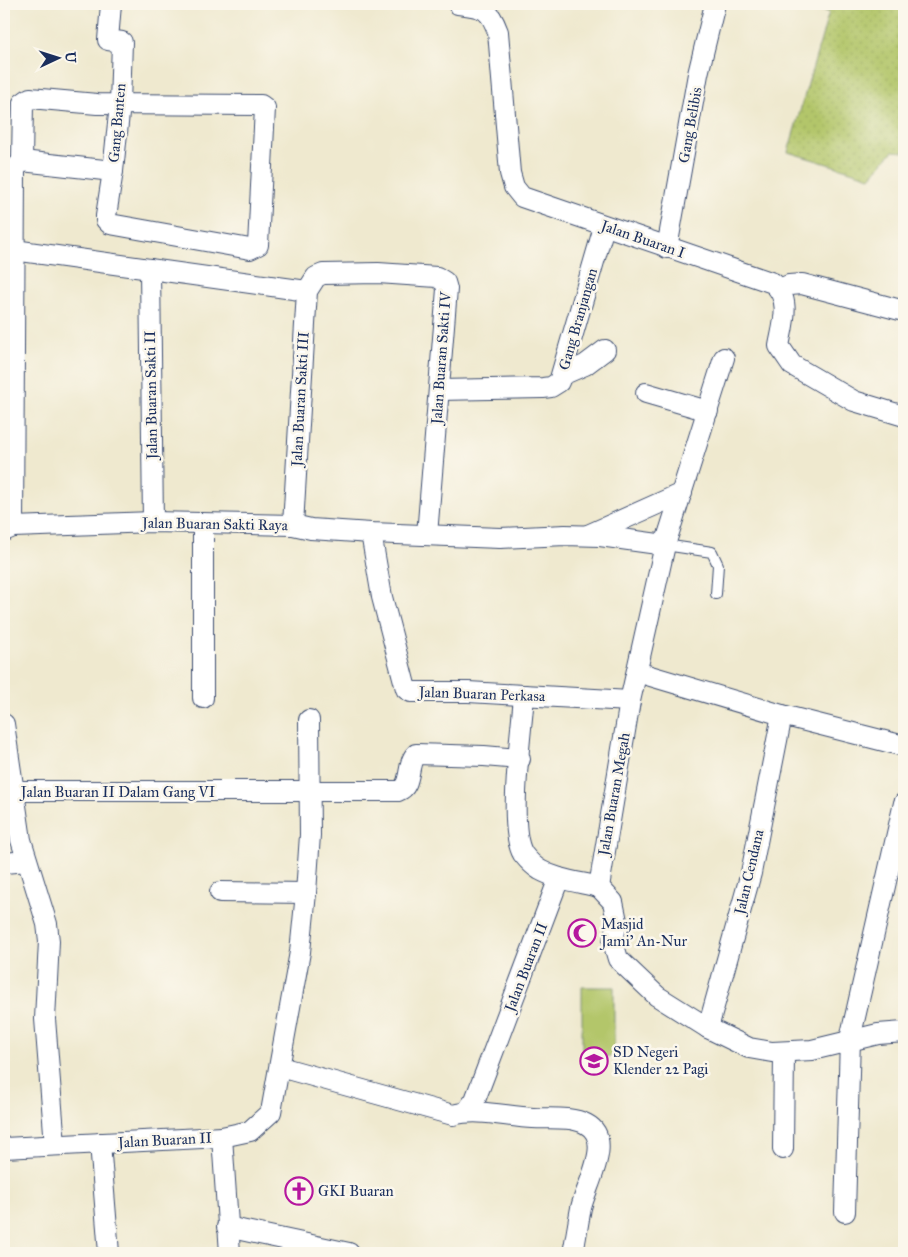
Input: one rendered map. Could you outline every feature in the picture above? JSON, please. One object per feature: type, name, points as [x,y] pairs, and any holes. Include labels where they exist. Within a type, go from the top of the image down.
[{"type":"street","name":"Gang Banten","points":[[22,161],[113,171],[120,104],[122,42],[108,40],[111,4]]},
{"type":"street","name":"Jalan Buaran I","points":[[458,4],[480,7],[492,16],[498,32],[510,173],[514,187],[522,197],[604,227],[773,283],[780,289]]},
{"type":"street","name":"Gang Belibis","points":[[667,248],[698,74],[715,4]]},
{"type":"street","points":[[9,529],[15,169],[22,161],[23,103],[30,98],[120,104],[261,105],[265,108],[258,245],[250,249],[110,224],[106,220],[106,216],[113,171]]},
{"type":"street","name":"Gang Branjangan","points":[[439,390],[543,388],[551,387],[558,382],[562,375],[604,227]]},
{"type":"street","points":[[14,250],[150,269],[311,284]]},
{"type":"street","name":"Jalan Buaran Sakti II","points":[[150,269],[153,522]]},
{"type":"street","name":"Jalan Buaran Sakti IV","points":[[311,284],[323,274],[378,273],[437,277],[445,282],[447,289],[427,535]]},
{"type":"street","name":"Jalan Buaran Sakti III","points":[[293,525],[311,284]]},
{"type":"street","points":[[904,311],[802,284],[789,285],[780,289],[785,312],[779,346],[792,365],[854,401],[904,416]]},
{"type":"street","points":[[562,375],[585,365],[605,350]]},
{"type":"street","points":[[630,701],[665,545],[724,358]]},
{"type":"street","points":[[646,393],[708,411]]},
{"type":"street","points":[[586,536],[682,493]]},
{"type":"street","name":"Jalan Buaran Sakti Raya","points":[[9,529],[153,522],[293,525],[311,529],[371,534],[500,538],[586,536]]},
{"type":"street","points":[[203,524],[203,698]]},
{"type":"street","name":"Jalan Buaran Perkasa","points":[[371,534],[382,597],[396,644],[403,685],[406,689],[411,692],[524,695],[630,701]]},
{"type":"street","points":[[586,536],[665,545]]},
{"type":"street","points":[[637,672],[782,715],[904,746]]},
{"type":"street","points":[[524,695],[516,811],[517,835],[523,854],[539,869],[559,878],[598,886],[612,902],[617,920],[614,942],[618,959],[657,996],[708,1028],[749,1048],[772,1052],[812,1050],[835,1046],[850,1040],[878,1034],[904,1032]]},
{"type":"street","name":"Jalan Buaran Megah","points":[[598,886],[630,701]]},
{"type":"street","name":"Jalan Cendana","points":[[708,1028],[751,873],[782,715]]},
{"type":"street","name":"Jalan Buaran II","points":[[4,1148],[222,1137],[250,1131],[266,1120],[271,1112],[300,952],[306,893],[310,790],[309,720]]},
{"type":"street","points":[[4,724],[14,791]]},
{"type":"street","name":"Jalan Buaran II Dalam Gang VI","points":[[55,1145],[45,1019],[49,941],[47,924],[27,861],[14,791],[146,793],[403,790],[407,784],[412,758],[420,754],[520,759]]},
{"type":"street","points":[[845,1212],[850,1040],[895,889],[904,803]]},
{"type":"street","points":[[4,864],[27,861]]},
{"type":"street","name":"Jalan Buaran II","points":[[467,1111],[475,1100],[559,878]]},
{"type":"street","points":[[220,892],[306,893]]},
{"type":"street","points":[[783,1150],[784,1052]]},
{"type":"street","points":[[280,1067],[453,1115],[467,1111],[523,1118],[575,1120],[587,1124],[597,1134],[600,1148],[581,1207],[573,1253]]},
{"type":"street","points":[[222,1137],[230,1253]]},
{"type":"street","points":[[100,1143],[109,1253]]},
{"type":"street","points":[[227,1227],[349,1253]]},
{"type":"lane","points":[[665,545],[712,552],[718,565],[716,594]]},
{"type":"green space","points":[[783,4],[904,4],[904,152],[893,151],[870,177],[788,152],[829,12]]},
{"type":"green space","points":[[582,987],[614,987],[614,1057],[582,1056]]},
{"type":"place","name":"Masjid Jami' An-Nur","points":[[582,933]]},
{"type":"place","name":"SD Negeri Klender 22 Pagi","points":[[594,1061]]},
{"type":"place","name":"GKI Buaran","points":[[299,1191]]}]
